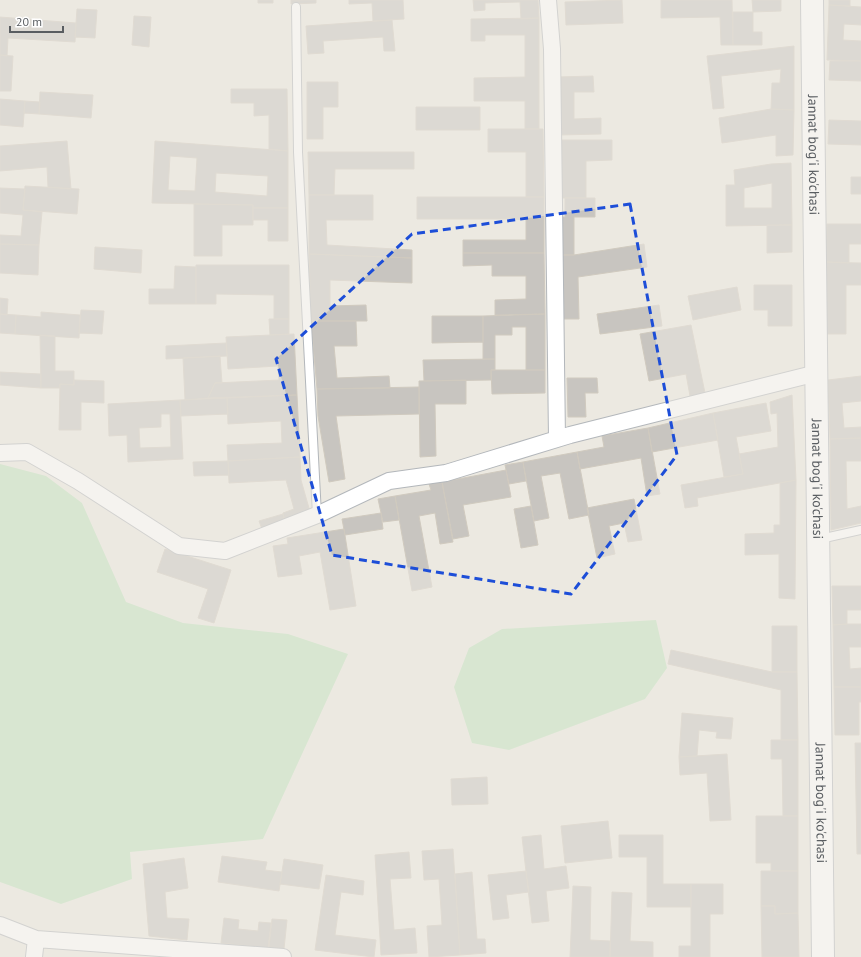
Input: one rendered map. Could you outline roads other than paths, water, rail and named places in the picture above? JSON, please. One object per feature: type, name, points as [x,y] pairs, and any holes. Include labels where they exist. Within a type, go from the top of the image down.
[{"type":"street","points":[[548,0],[552,49],[557,439]]},
{"type":"street","name":"Jannat bog'i ko'chasi","points":[[812,0],[823,957]]},
{"type":"street","points":[[0,453],[27,452],[78,481],[179,546],[225,551],[317,515],[389,481],[446,473],[557,439],[817,373]]},
{"type":"street","points":[[0,925],[36,939],[283,957]]},
{"type":"street","points":[[34,957],[36,939]]},
{"type":"lane","points":[[296,7],[298,152],[317,515]]},
{"type":"lane","points":[[819,540],[861,530]]}]
